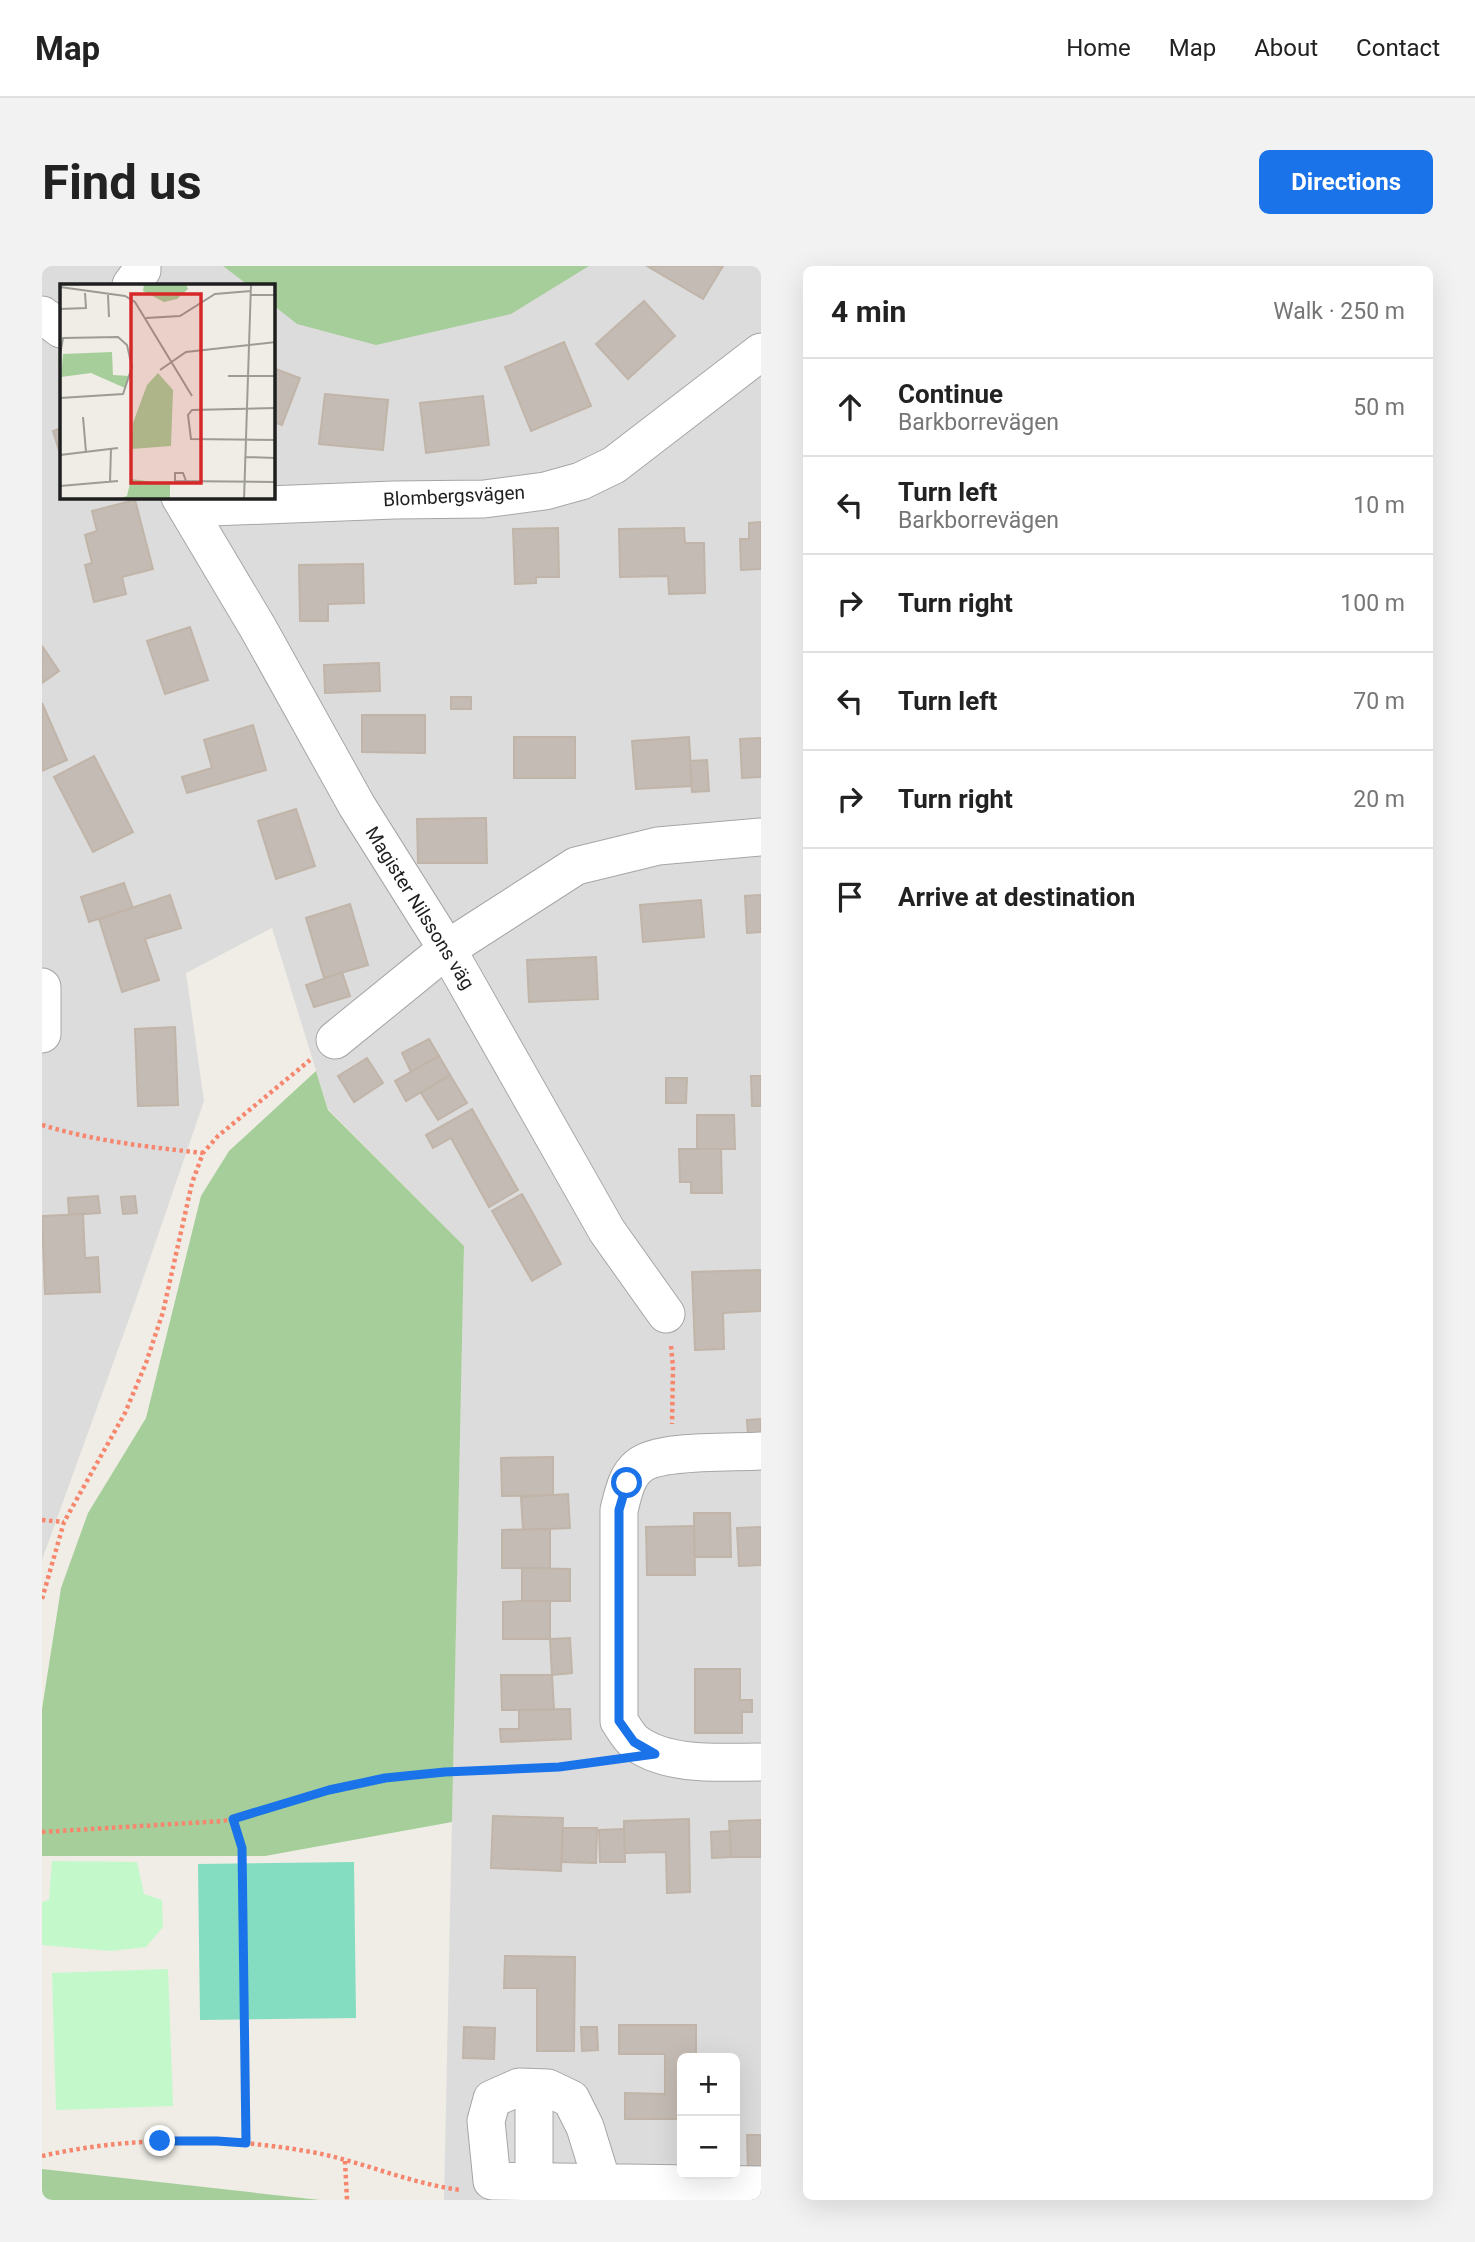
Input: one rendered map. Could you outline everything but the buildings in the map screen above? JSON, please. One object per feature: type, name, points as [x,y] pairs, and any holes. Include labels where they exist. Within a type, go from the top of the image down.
[{"type":"street","points":[[132,284],[142,266]]},
{"type":"street","points":[[42,315],[60,328]]},
{"type":"street","name":"Blombergsvägen","points":[[184,503],[484,499],[545,491],[581,481],[614,465],[761,352]]},
{"type":"street","name":"Magister Nilssons väg","points":[[184,503],[258,628],[357,806],[447,949],[607,1231],[666,1314]]},
{"type":"street","points":[[335,1040],[447,949],[576,866],[658,846],[761,837]]},
{"type":"street","points":[[42,987],[42,1034]]},
{"type":"street","points":[[761,1451],[662,1456],[639,1466],[627,1483],[619,1510],[619,1721],[634,1742],[655,1754],[702,1762],[761,1762]]},
{"type":"street","points":[[602,2182],[586,2127],[571,2099],[548,2088],[519,2087],[492,2099],[486,2121],[492,2181],[761,2185]]},
{"type":"street","points":[[534,2088],[534,2182]]},
{"type":"path","points":[[42,1599],[64,1522],[125,1413],[146,1363],[163,1312],[192,1183],[203,1153],[218,1136],[335,1040]]},
{"type":"path","points":[[42,1125],[71,1134],[124,1144],[203,1153]]},
{"type":"path","points":[[666,1314],[673,1367],[671,1455]]},
{"type":"path","points":[[42,1520],[64,1522]]},
{"type":"path","points":[[42,1832],[223,1821],[329,1790],[385,1778],[445,1772],[559,1767],[655,1754]]},
{"type":"path","points":[[233,1819],[242,1848],[246,2143]]},
{"type":"path","points":[[42,2156],[119,2143],[217,2141],[320,2154],[438,2187],[471,2191],[492,2181]]},
{"type":"path","points":[[345,2161],[348,2200]]},
{"type":"shaded area","points":[[42,266],[761,266],[761,2200],[444,2200],[464,1246],[328,1109],[272,928],[186,973],[204,1101],[42,1560]]},
{"type":"green space","points":[[223,266],[589,266],[511,314],[376,345],[297,324],[275,307],[275,284],[247,284]]},
{"type":"green space","points":[[316,1071],[328,1110],[464,1246],[452,1822],[265,1856],[42,1856],[42,1709],[61,1588],[88,1513],[146,1418],[201,1196],[229,1151]]},
{"type":"green space","points":[[52,1861],[137,1862],[144,1894],[162,1900],[163,1927],[146,1947],[111,1951],[42,1945],[42,1902],[49,1900]]},
{"type":"green space","points":[[354,1862],[356,2018],[200,2020],[198,1864]]},
{"type":"green space","points":[[168,1969],[173,2106],[56,2110],[52,1973]]},
{"type":"green space","points":[[42,2169],[320,2200],[42,2200]]},
{"type":"route","points":[[160,2141],[246,2143],[242,1848],[233,1819],[329,1790],[385,1778],[445,1772],[559,1767],[655,1754],[634,1742],[619,1721],[619,1510],[627,1483]]}]
